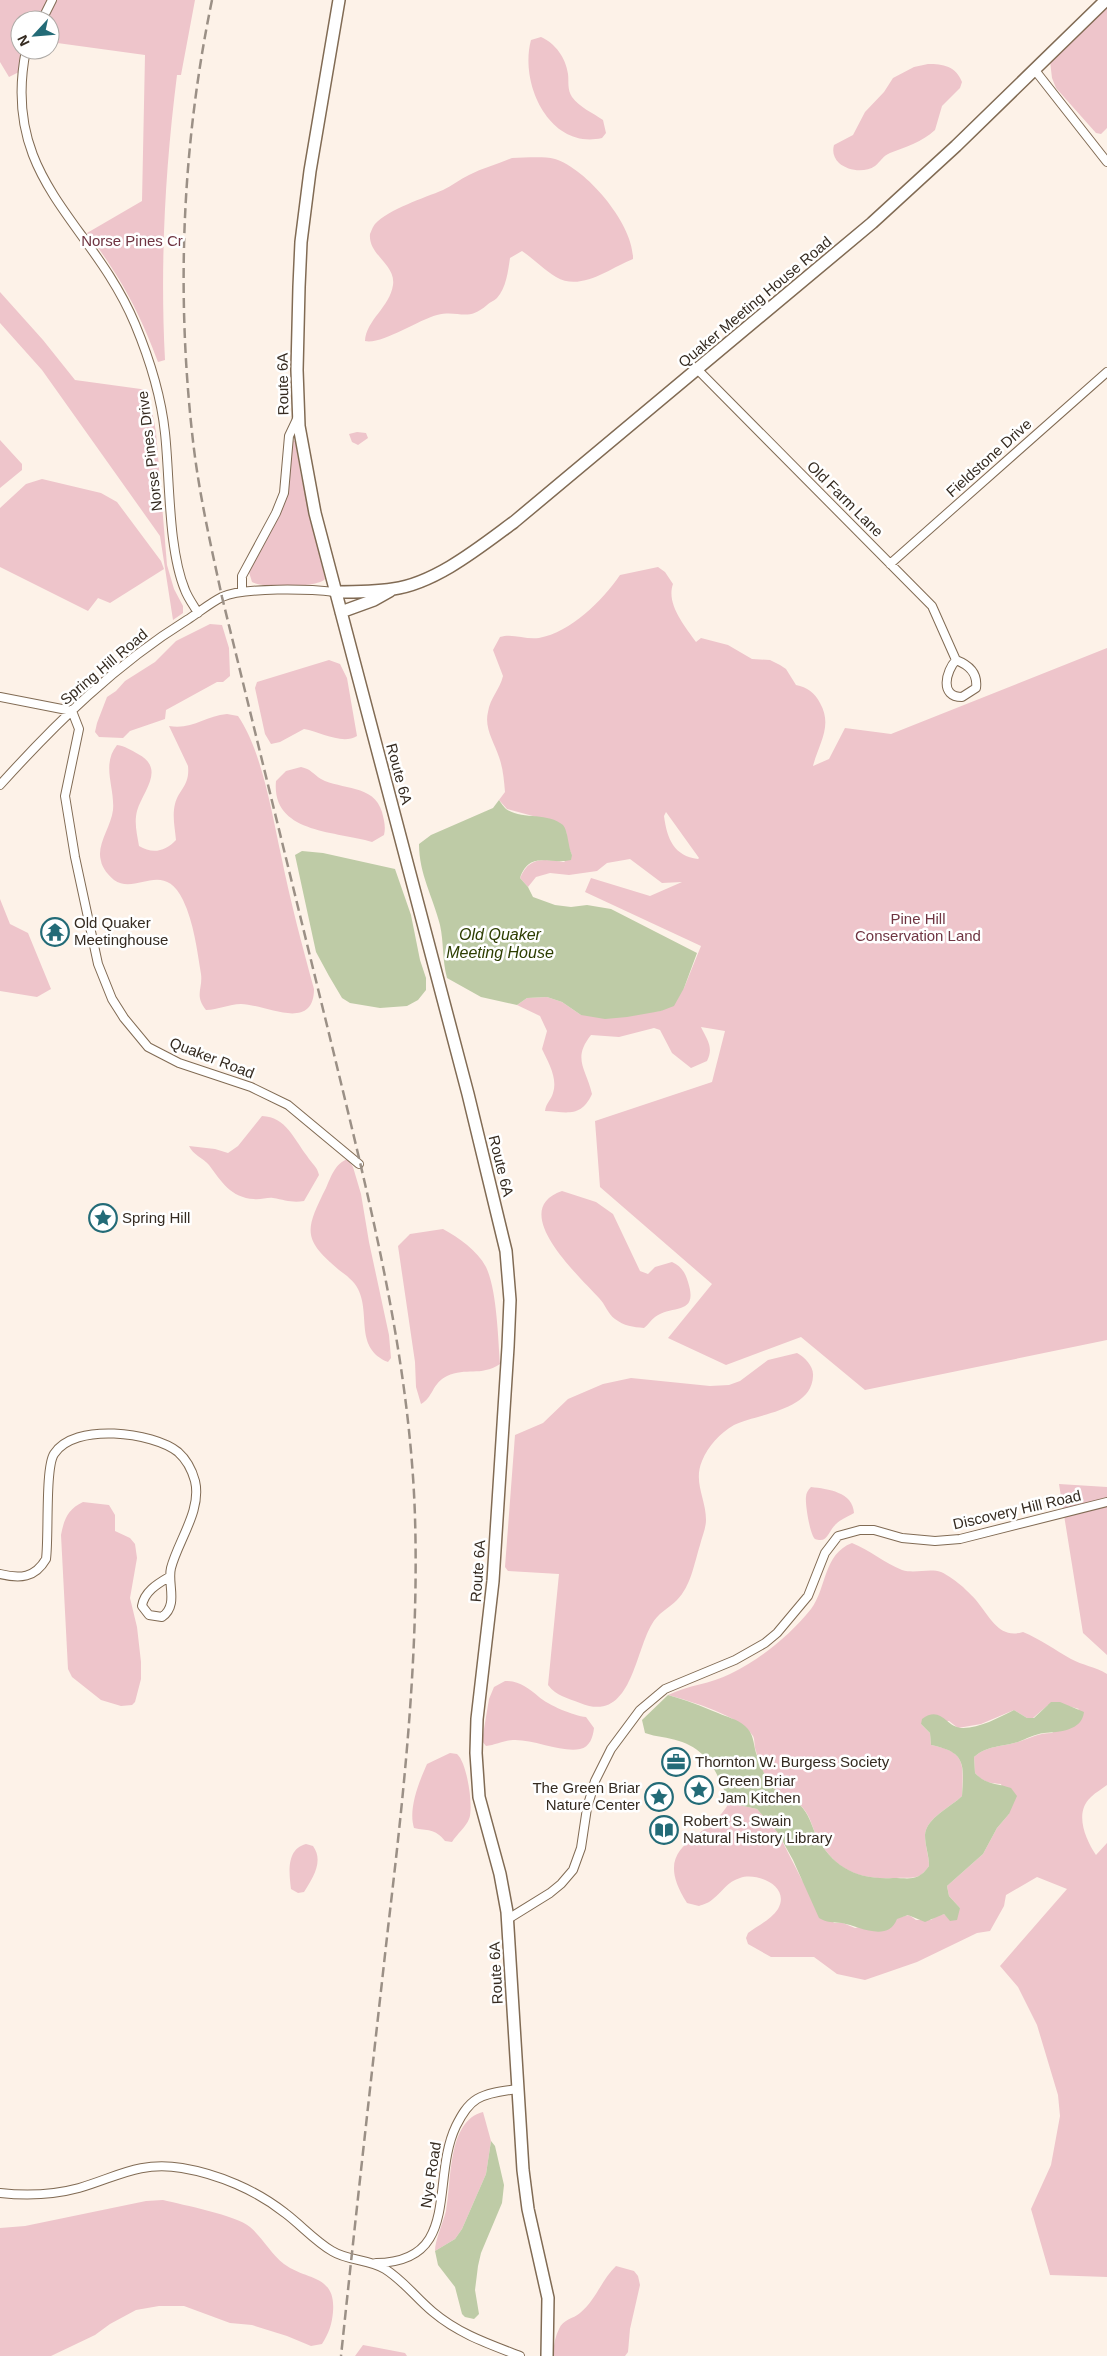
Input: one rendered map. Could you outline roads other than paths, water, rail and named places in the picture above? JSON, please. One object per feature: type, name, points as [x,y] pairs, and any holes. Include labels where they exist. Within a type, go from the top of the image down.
[{"type":"main road","name":"Route 6A","points":[[339,0],[310,171],[301,242],[297,331],[298,416],[307,476],[335,592],[468,1094],[506,1252],[510,1300],[508,1347],[493,1581],[477,1719],[476,1753],[479,1797],[500,1874],[508,1919],[525,2192],[548,2298],[547,2356]]},
{"type":"main road","name":"Quaker Meeting House Road","points":[[341,612],[441,571],[491,539],[543,498],[903,196],[1106,0]]},
{"type":"main road","name":"Quaker Meeting House Road","points":[[335,592],[394,589]]},
{"type":"street","name":"Norse Pines Drive","points":[[23,60],[18,76],[16,102],[18,131],[26,159],[42,188],[111,280],[132,316],[150,359],[159,394],[165,432],[175,553],[185,591],[198,613]]},
{"type":"street","points":[[1034,70],[1107,162]]},
{"type":"street","name":"Old Farm Lane","points":[[697,369],[932,606],[956,660]]},
{"type":"street","name":"Fieldstone Drive","points":[[890,564],[1107,372]]},
{"type":"street","points":[[242,592],[242,576],[276,513],[284,493],[289,436],[298,416]]},
{"type":"street","name":"Spring Hill Road","points":[[0,785],[30,752],[72,711],[137,655],[222,597],[242,592],[335,592]]},
{"type":"street","points":[[956,660],[968,665],[976,675],[977,682],[972,691],[962,697],[952,695],[946,680],[947,673],[956,660]]},
{"type":"street","points":[[0,697],[72,711]]},
{"type":"street","name":"Quaker Road","points":[[72,711],[79,729],[65,796],[83,897],[98,964],[112,999],[120,1012],[148,1047],[179,1063],[251,1087],[288,1105],[359,1164]]},
{"type":"street","points":[[0,1574],[15,1578],[29,1576],[41,1569],[46,1559],[49,1478],[54,1454],[71,1439],[102,1433],[136,1438],[168,1447],[183,1457],[192,1471],[196,1483],[196,1496],[190,1520],[173,1560],[169,1577],[172,1595],[169,1609],[162,1617],[149,1615],[142,1606],[143,1600],[149,1592],[169,1577]]},
{"type":"street","name":"Discovery Hill Road","points":[[508,1919],[550,1893],[561,1884],[572,1870],[581,1848],[587,1808],[595,1781],[611,1749],[640,1710],[665,1689],[735,1660],[766,1643],[777,1633],[808,1596],[825,1553],[838,1536],[860,1530],[874,1530],[902,1538],[935,1541],[960,1539],[1107,1502]]},
{"type":"street","name":"Nye Road","points":[[374,2263],[394,2263],[405,2260],[416,2255],[431,2239],[436,2227],[449,2142],[460,2117],[469,2105],[478,2099],[503,2091],[518,2089]]},
{"type":"street","points":[[0,2193],[44,2194],[81,2187],[130,2169],[161,2167],[183,2168],[230,2182],[265,2198],[338,2255],[374,2263],[399,2279],[433,2312],[474,2340],[520,2356]]},
{"type":"water","name":"Old Quaker Meeting House","points":[[499,800],[506,809],[512,812],[557,821],[563,825],[566,831],[572,855],[571,860],[535,861],[524,869],[520,878],[528,887],[533,897],[555,905],[571,907],[587,905],[611,909],[697,953],[684,988],[674,1006],[661,1011],[605,1019],[581,1015],[562,1002],[547,997],[527,998],[517,1005],[481,997],[447,978],[440,925],[421,865],[419,844],[431,835],[493,808]]},
{"type":"water","points":[[302,851],[323,853],[395,869],[411,915],[420,960],[426,978],[426,990],[418,1000],[407,1006],[380,1008],[350,1003],[342,998],[316,952],[295,855]]},
{"type":"water","points":[[668,1695],[732,1718],[745,1726],[752,1735],[757,1756],[771,1786],[796,1801],[803,1808],[822,1846],[838,1863],[847,1869],[868,1877],[880,1878],[913,1878],[925,1871],[929,1866],[925,1839],[926,1829],[934,1818],[962,1796],[963,1776],[960,1761],[951,1751],[931,1745],[930,1733],[921,1724],[922,1719],[934,1714],[939,1715],[956,1727],[968,1728],[988,1722],[1014,1710],[1027,1718],[1034,1718],[1051,1702],[1060,1702],[1084,1712],[1079,1723],[1074,1727],[1063,1731],[1037,1734],[1018,1742],[990,1748],[974,1757],[975,1773],[979,1777],[988,1782],[1011,1788],[1017,1796],[1009,1814],[997,1828],[983,1854],[947,1886],[949,1896],[960,1908],[957,1920],[950,1921],[944,1914],[925,1922],[908,1915],[897,1919],[893,1926],[880,1932],[842,1923],[827,1922],[819,1918],[793,1860],[778,1833],[757,1809],[729,1803],[712,1765],[698,1751],[679,1741],[645,1733],[642,1720]]},
{"type":"water","points":[[491,2141],[495,2146],[504,2185],[502,2203],[481,2253],[478,2266],[475,2290],[479,2314],[474,2319],[465,2317],[462,2314],[455,2287],[438,2265],[435,2251],[455,2239],[462,2229],[486,2174]]},
{"type":"railway","points":[[212,0],[194,109],[188,164],[185,220],[185,330],[193,441],[206,520],[222,597],[374,1223],[397,1340],[412,1458],[416,1568],[415,1620],[405,1774],[341,2356]]},
{"type":"place","name":"Old Quaker Meetinghouse","points":[[55,932]]},
{"type":"place","name":"Spring Hill","points":[[103,1218]]},
{"type":"place","name":"Thornton W. Burgess Society","points":[[676,1762]]},
{"type":"place","name":"Green Briar Jam Kitchen","points":[[699,1790]]},
{"type":"place","name":"The Green Briar Nature Center","points":[[659,1797]]},
{"type":"place","name":"Robert S. Swain Natural History Library","points":[[664,1830]]},
{"type":"park label","name":"Norse Pines Cr","points":[[132,241]]},
{"type":"park label","name":"Pine Hill Conservation Land","points":[[918,928]]}]
